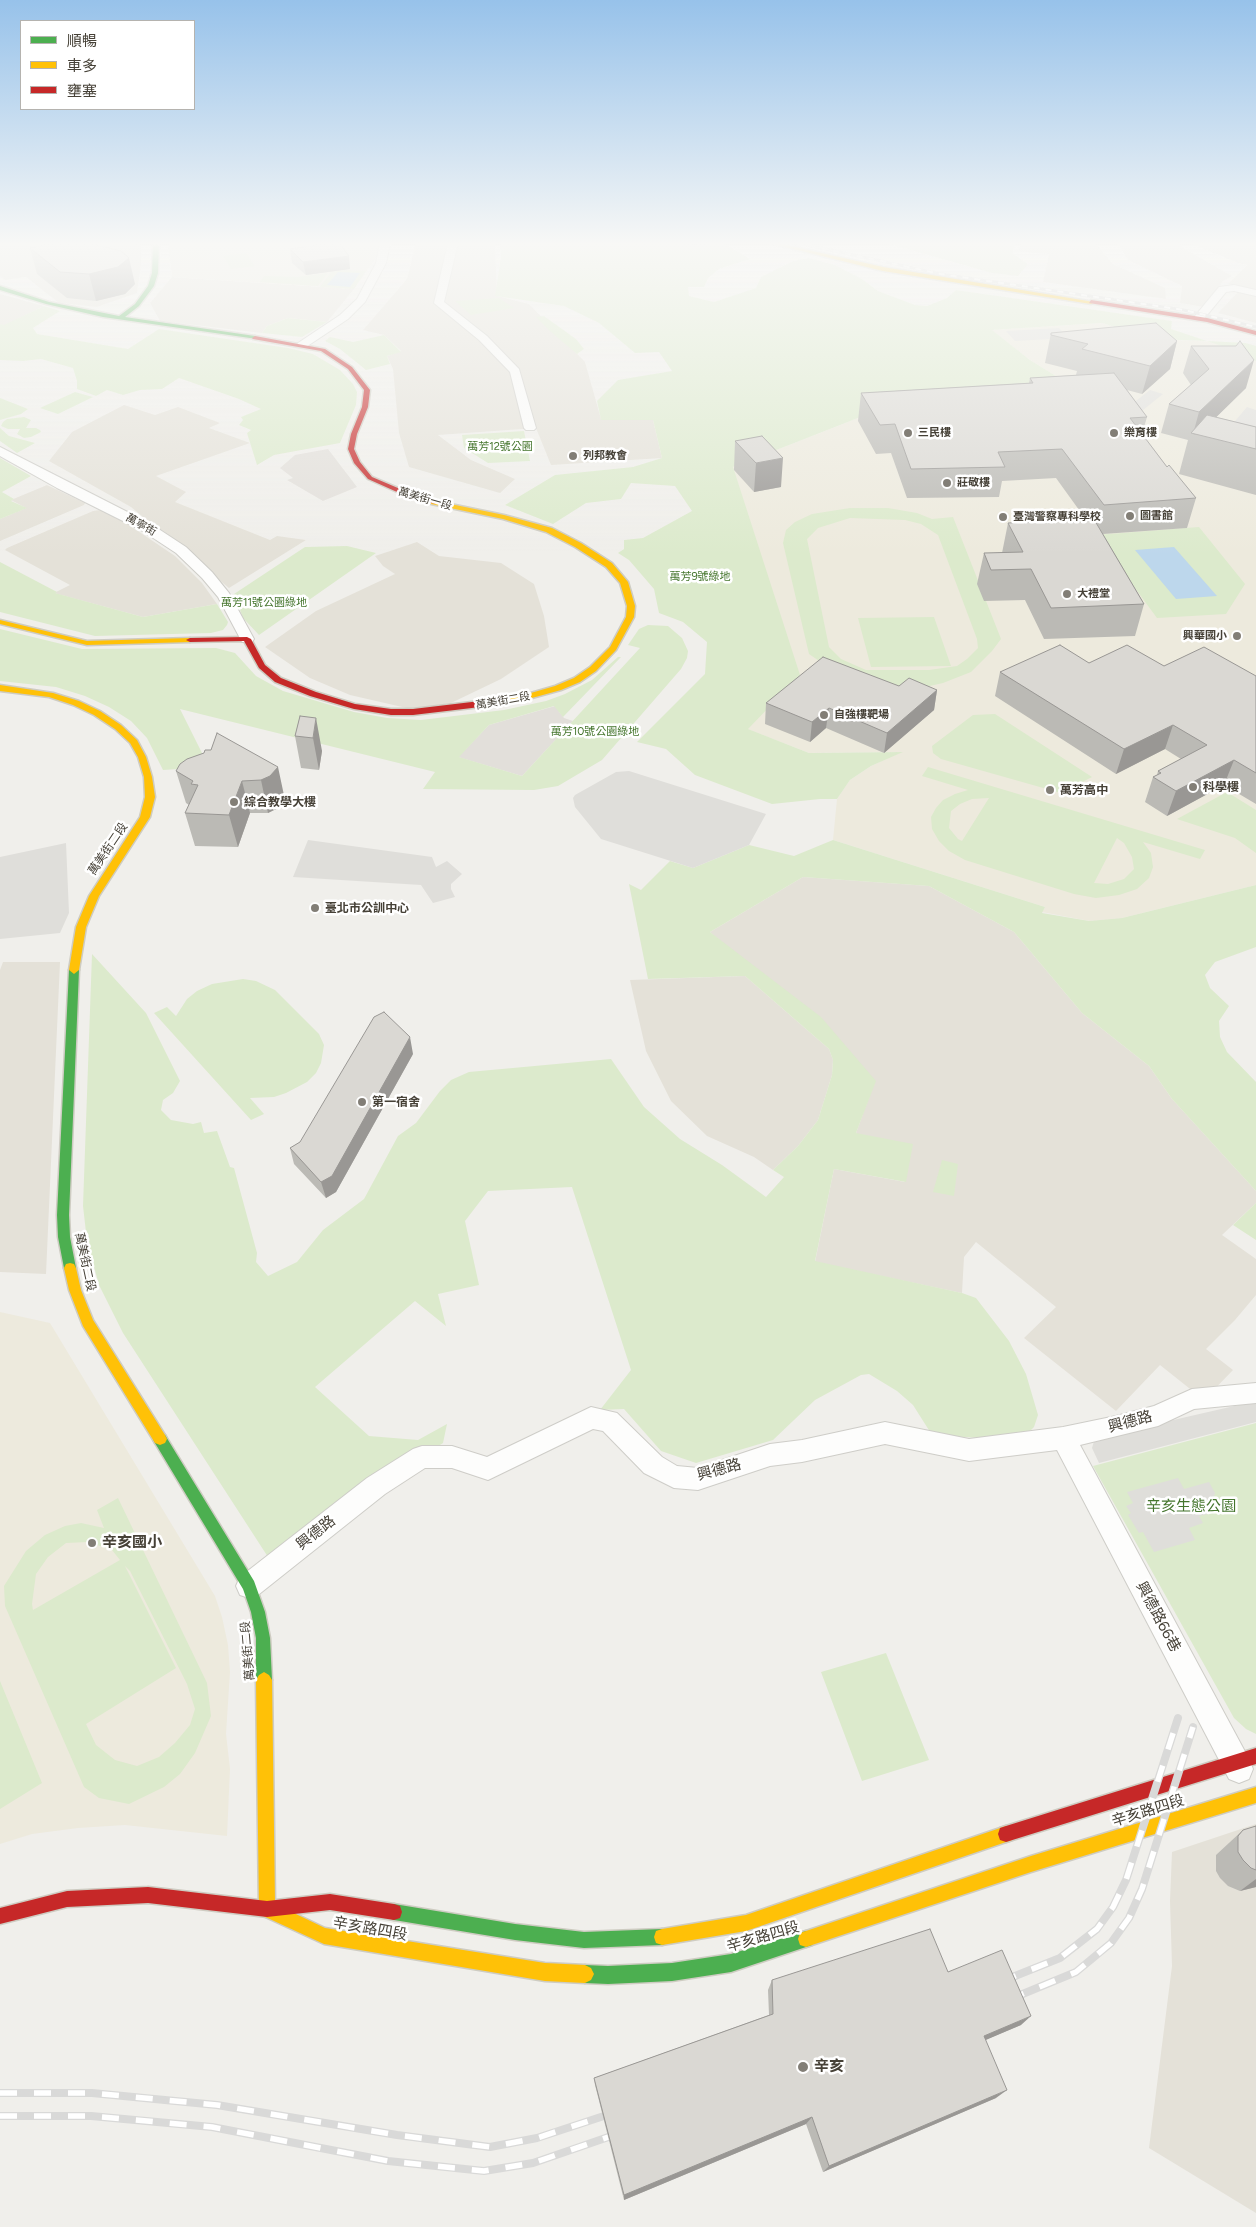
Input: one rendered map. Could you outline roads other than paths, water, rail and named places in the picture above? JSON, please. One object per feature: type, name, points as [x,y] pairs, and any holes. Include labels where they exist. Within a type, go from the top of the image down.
[{"type":"street","name":"萬美街一段","points":[[310,347],[323,350],[350,368],[367,390],[367,398],[354,434],[351,449],[357,463],[370,478],[417,499],[511,519],[555,533],[609,565],[624,582],[631,606]]},
{"type":"street","points":[[491,347],[515,371],[530,428]]},
{"type":"street","name":"萬寧街","points":[[0,451],[61,485],[146,527],[181,550],[207,574],[224,596],[247,639]]},
{"type":"street","name":"萬美街二段","points":[[247,639],[268,673],[278,680],[313,694],[371,709],[391,712],[436,711],[518,699],[540,694],[577,680],[593,669],[613,648],[630,617],[631,606]]},
{"type":"street","points":[[0,622],[87,643],[247,639]]},
{"type":"street","name":"萬美街二段","points":[[0,688],[50,695],[76,703],[97,713],[118,727],[134,742],[142,757],[148,777],[150,797],[145,817],[94,896],[81,927],[75,956],[63,1215],[64,1237],[75,1290],[88,1322],[232,1555],[249,1586],[258,1612],[264,1657],[267,1909]]},
{"type":"street","name":"興德路","points":[[249,1586],[376,1486],[422,1457],[452,1457],[488,1470],[591,1418],[609,1421],[653,1465],[674,1477],[698,1479],[770,1455],[802,1451],[885,1433],[969,1450],[1063,1438],[1131,1423],[1158,1415],[1192,1399],[1256,1393]]},
{"type":"street","name":"興德路66巷","points":[[1063,1438],[1246,1759],[1254,1795]]},
{"type":"street","name":"辛亥路四段","points":[[0,1916],[67,1899],[138,1895],[267,1909],[330,1902],[515,1932],[584,1940],[640,1939],[687,1934],[746,1923],[1016,1831],[1246,1759]]},
{"type":"street","name":"辛亥路四段","points":[[267,1909],[324,1936],[536,1970],[608,1975],[672,1972],[731,1963],[756,1956],[1031,1864],[1254,1795]]},
{"type":"water","points":[[1174,547],[1217,596],[1176,599],[1135,550]]},
{"type":"railway","points":[[1000,1982],[1060,1958],[1097,1929],[1113,1907],[1126,1880],[1178,1718]]},
{"type":"railway","points":[[1008,2000],[1076,1972],[1111,1943],[1129,1918],[1142,1889],[1193,1727]]},
{"type":"railway","points":[[0,2093],[92,2093],[217,2105],[397,2135],[490,2147],[537,2138],[616,2112]]},
{"type":"railway","points":[[0,2116],[91,2116],[212,2127],[388,2161],[484,2171],[533,2163],[620,2133]]},
{"type":"place","name":"三民樓","points":[[908,433]]},
{"type":"place","name":"樂育樓","points":[[1114,433]]},
{"type":"place","name":"列邦教會","points":[[573,456]]},
{"type":"place","name":"莊敬樓","points":[[947,483]]},
{"type":"place","name":"圖書館","points":[[1130,516]]},
{"type":"place","name":"臺灣警察專科學校","points":[[1003,517]]},
{"type":"place","name":"大禮堂","points":[[1067,594]]},
{"type":"place","name":"興華國小","points":[[1237,636]]},
{"type":"place","name":"自強樓靶場","points":[[824,715]]},
{"type":"place","name":"科學樓","points":[[1193,787]]},
{"type":"place","name":"萬芳高中","points":[[1050,790]]},
{"type":"place","name":"綜合教學大樓","points":[[234,802]]},
{"type":"place","name":"臺北市公訓中心","points":[[315,908]]},
{"type":"place","name":"第一宿舍","points":[[362,1102]]},
{"type":"place","name":"辛亥國小","points":[[92,1543]]},
{"type":"place","name":"辛亥","points":[[803,2067]]},
{"type":"park label","name":"萬芳12號公園","points":[[500,447]]},
{"type":"park label","name":"萬芳9號綠地","points":[[700,577]]},
{"type":"park label","name":"萬芳11號公園綠地","points":[[264,603]]},
{"type":"park label","name":"萬芳10號公園綠地","points":[[595,732]]},
{"type":"park label","name":"辛亥生態公園","points":[[1191,1507]]}]
